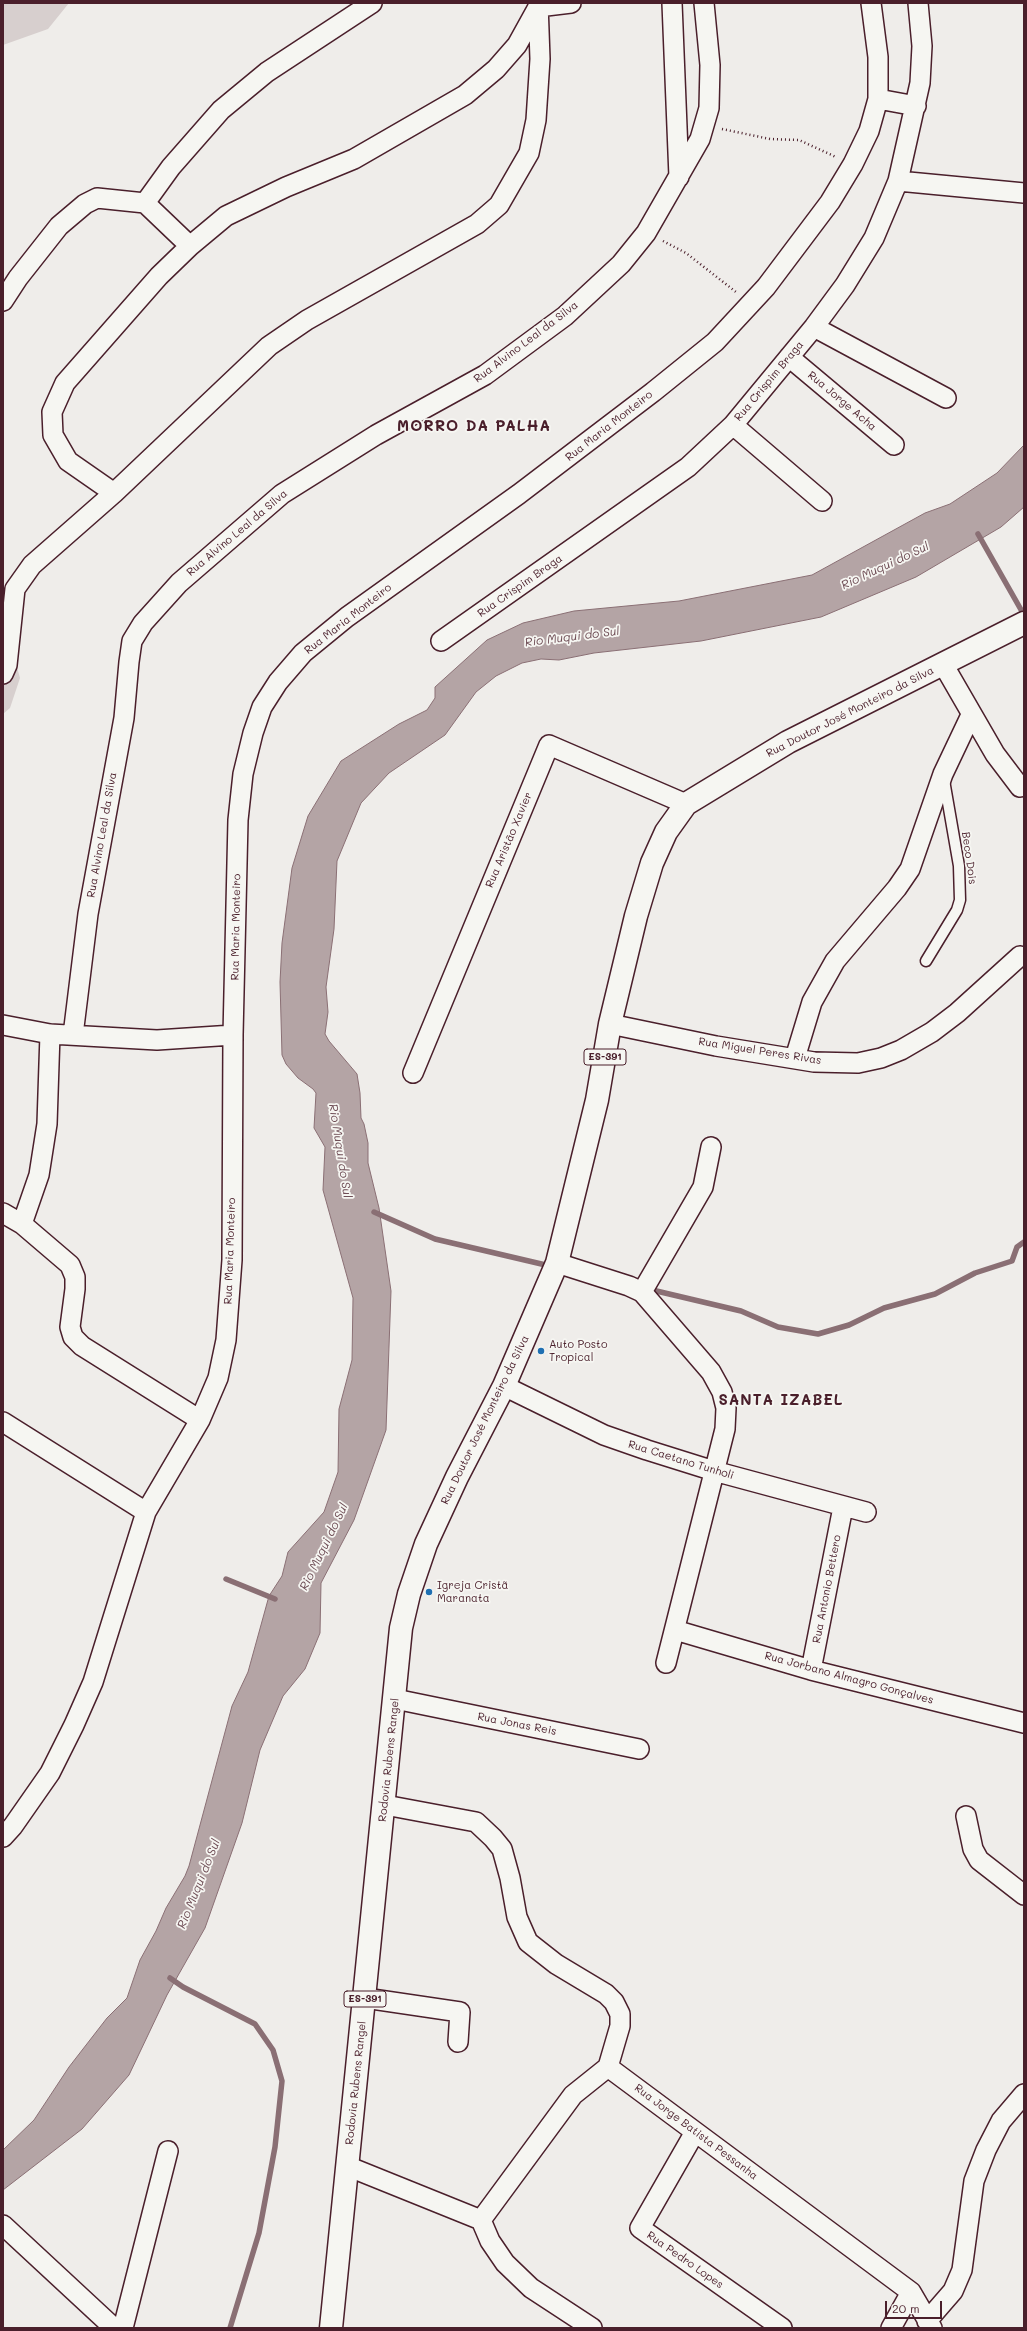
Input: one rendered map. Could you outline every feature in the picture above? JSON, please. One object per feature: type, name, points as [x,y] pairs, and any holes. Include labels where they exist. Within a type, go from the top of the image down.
[{"type":"main road","name":"Rua Doutor José Monteiro da Silva","points":[[398,1670],[401,1628],[408,1594],[426,1544],[457,1477],[504,1386],[557,1263],[597,1100],[610,1024],[636,916],[652,863],[666,832],[686,804],[788,742],[1023,624]]},
{"type":"main road","name":"Rodovia Rubens Rangel","points":[[331,2328],[398,1670]]},
{"type":"street","points":[[145,203],[171,167],[221,110],[267,72],[372,3]]},
{"type":"street","points":[[538,5],[571,3]]},
{"type":"street","points":[[672,3],[679,178]]},
{"type":"street","name":"Rua Alvino Leal da Silva","points":[[73,1035],[88,914],[124,718],[132,641],[143,623],[180,583],[282,494],[376,435],[485,375],[565,316],[621,264],[646,233],[679,178],[700,139],[709,108],[710,65],[704,3]]},
{"type":"street","name":"Rua Maria Monteiro","points":[[3,1837],[13,1826],[50,1773],[74,1724],[93,1682],[146,1512],[200,1420],[218,1378],[226,1340],[232,1268],[233,1035],[238,820],[243,774],[253,733],[262,707],[278,682],[303,653],[347,617],[520,494],[715,342],[766,287],[830,202],[853,164],[869,131],[878,99],[878,57],[871,3]]},
{"type":"street","name":"Rua Crispim Braga","points":[[441,641],[688,467],[733,425],[814,327],[845,285],[874,238],[898,181],[920,83],[922,46],[918,3]]},
{"type":"street","points":[[114,493],[68,461],[52,435],[52,412],[65,383],[159,276],[190,246],[226,216],[286,187],[354,159],[465,94],[496,69],[516,45],[538,5]]},
{"type":"street","points":[[3,674],[7,665],[15,589],[32,565],[114,493],[269,346],[307,320],[477,224],[499,205],[529,153],[536,120],[540,59],[538,5]]},
{"type":"street","points":[[878,99],[916,106]]},
{"type":"street","points":[[898,181],[1024,193]]},
{"type":"street","points":[[3,301],[18,278],[58,226],[85,204],[97,198],[145,203],[190,246]]},
{"type":"street","points":[[814,327],[946,398]]},
{"type":"street","name":"Rua Jorge Acha","points":[[789,357],[894,445]]},
{"type":"street","points":[[733,425],[822,501]]},
{"type":"street","points":[[943,664],[971,715],[995,754],[1020,787]]},
{"type":"street","points":[[795,1058],[812,1002],[835,961],[897,888],[910,870],[943,774],[971,715]]},
{"type":"street","name":"Rua Aristão Xavier","points":[[413,1073],[549,745],[686,804]]},
{"type":"street","name":"Rua Miguel Peres Rivas","points":[[610,1024],[716,1046],[814,1062],[858,1063],[882,1058],[901,1050],[957,1013],[1020,956]]},
{"type":"street","points":[[3,1025],[50,1034],[157,1040],[233,1035]]},
{"type":"street","points":[[22,1224],[39,1174],[47,1124],[50,1034]]},
{"type":"street","points":[[642,1292],[703,1187],[711,1147]]},
{"type":"street","points":[[3,1214],[22,1224],[70,1265],[75,1283],[70,1326],[73,1337],[82,1346],[200,1420]]},
{"type":"street","points":[[557,1263],[629,1286],[642,1292],[711,1372],[722,1392],[726,1408],[726,1428],[666,1663]]},
{"type":"street","name":"Rua Caetano Tunholi","points":[[504,1386],[604,1435],[714,1471],[866,1512]]},
{"type":"street","points":[[3,1422],[146,1512]]},
{"type":"street","name":"Rua Antonio Bettero","points":[[812,1670],[843,1507]]},
{"type":"street","name":"Rua Jorbano Almagro Gonçalves","points":[[675,1630],[812,1670],[1024,1723]]},
{"type":"street","name":"Rua Jonas Reis","points":[[395,1699],[639,1748]]},
{"type":"street","points":[[385,1805],[476,1822],[486,1829],[502,1849],[510,1878],[517,1917],[528,1942],[556,1964],[606,1994],[614,2002],[620,2014],[620,2026],[608,2067],[572,2095],[481,2220]]},
{"type":"street","points":[[966,1816],[973,1849],[979,1860],[1024,1895]]},
{"type":"street","points":[[365,1998],[460,2012],[458,2042]]},
{"type":"street","name":"Rua Jorge Batista Pessanha","points":[[608,2067],[911,2292],[930,2324]]},
{"type":"street","points":[[930,2324],[953,2291],[962,2270],[974,2181],[986,2150],[1001,2121],[1024,2094]]},
{"type":"street","name":"Rua Pedro Lopes","points":[[695,2132],[640,2228],[782,2328]]},
{"type":"street","points":[[123,2328],[168,2151]]},
{"type":"street","points":[[347,2166],[481,2220],[490,2241],[526,2283],[592,2328]]},
{"type":"street","points":[[3,2225],[114,2328]]},
{"type":"street","points":[[891,2328],[911,2292]]},
{"type":"lane","name":"Beco Dois","points":[[926,961],[957,910],[960,900],[959,866],[943,774]]},
{"type":"path","points":[[704,126],[770,139],[799,140],[853,164]]},
{"type":"path","points":[[646,233],[686,253],[751,303]]},
{"type":"shaded area","points":[[3,3],[69,3],[48,29],[3,45]]},
{"type":"shaded area","points":[[3,633],[9,638],[20,678],[10,708],[3,714]]},
{"type":"water","name":"Rio Muqui do Sul","points":[[1024,445],[1024,507],[1001,527],[916,577],[821,617],[701,641],[594,653],[559,660],[541,659],[522,663],[496,676],[476,692],[445,735],[389,773],[361,803],[337,861],[334,929],[326,987],[328,1012],[325,1034],[329,1041],[357,1074],[360,1093],[361,1118],[364,1124],[368,1143],[368,1163],[379,1208],[391,1291],[386,1430],[354,1520],[321,1583],[320,1633],[305,1669],[283,1696],[260,1750],[242,1823],[205,1928],[167,1995],[129,2075],[82,2129],[3,2190],[3,2150],[34,2120],[69,2067],[107,2018],[127,1998],[140,1960],[156,1931],[166,1908],[185,1876],[232,1706],[248,1672],[269,1596],[282,1576],[288,1552],[324,1512],[338,1472],[339,1409],[352,1360],[353,1298],[323,1190],[325,1147],[314,1128],[316,1093],[298,1078],[286,1064],[282,1055],[280,982],[282,943],[292,868],[308,816],[341,761],[399,724],[427,710],[435,698],[435,687],[487,640],[523,623],[574,611],[679,601],[812,575],[925,513],[950,504],[997,473]]},
{"type":"waterway","points":[[978,534],[1024,615]]},
{"type":"waterway","points":[[374,1212],[435,1239],[550,1266]]},
{"type":"waterway","points":[[648,1289],[741,1311],[778,1327],[818,1334],[849,1325],[884,1308],[935,1294],[975,1273],[1012,1261],[1017,1247],[1024,1242]]},
{"type":"waterway","points":[[226,1579],[275,1599]]},
{"type":"waterway","points":[[170,1978],[183,1987],[255,2024],[273,2050],[282,2081],[275,2147],[259,2233],[230,2328]]},
{"type":"place","name":"Auto Posto Tropical","points":[[541,1351]]},
{"type":"place","name":"Igreja Cristã Maranata","points":[[429,1592]]},
{"type":"district","name":"MORRO DA PALHA","points":[[474,426]]},
{"type":"district","name":"SANTA IZABEL","points":[[781,1400]]}]
